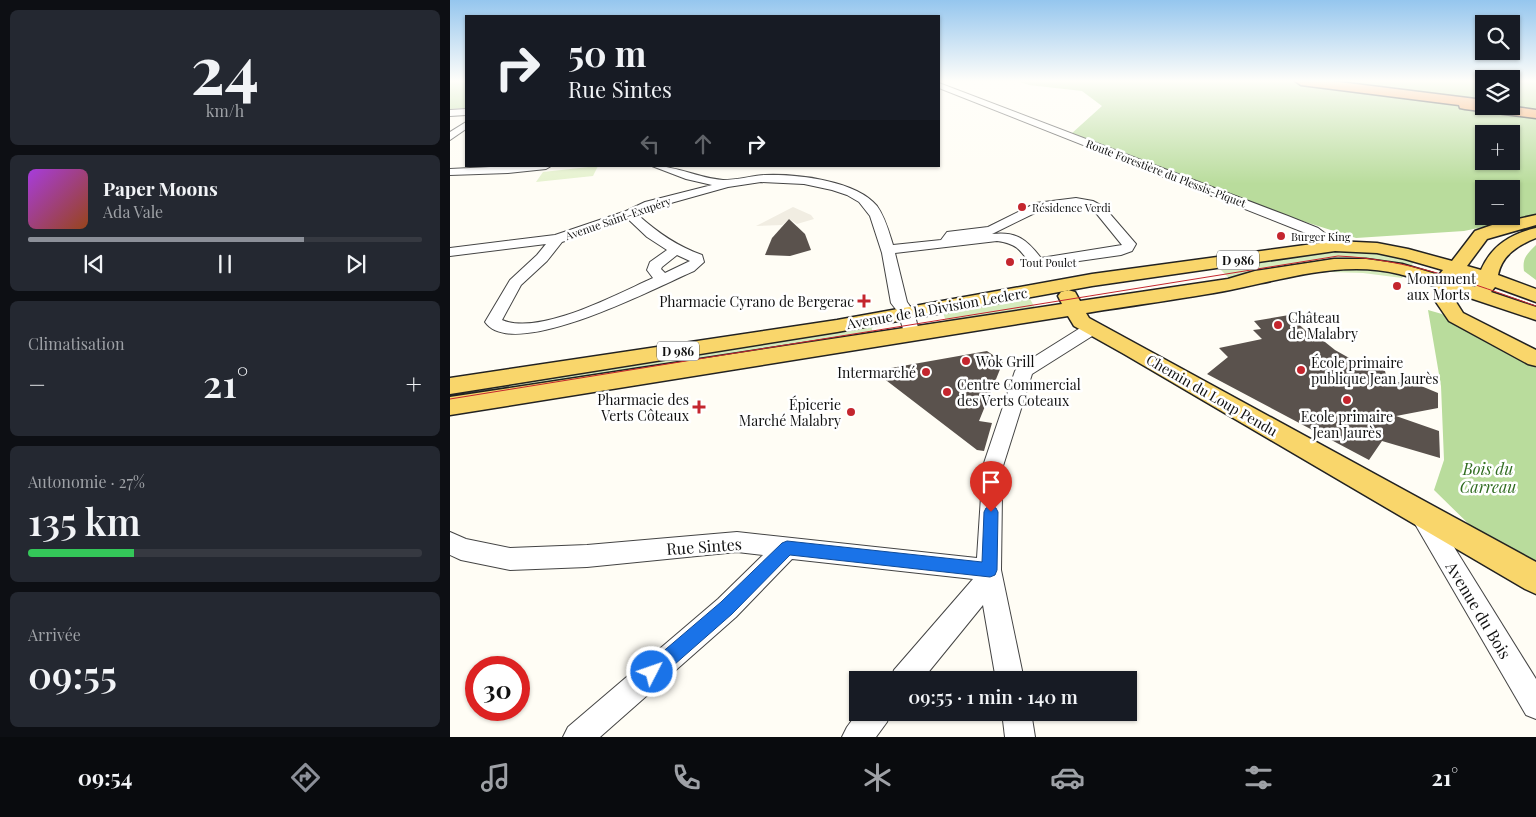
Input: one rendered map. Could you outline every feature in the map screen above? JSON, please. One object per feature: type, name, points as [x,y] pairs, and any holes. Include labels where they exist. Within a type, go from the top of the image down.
[{"type":"main road","points":[[1536,220],[1495,229],[1481,235],[1448,276],[1446,289],[1446,302],[1456,316],[1536,359]]},
{"type":"main road","points":[[1536,233],[1518,238],[1505,246],[1468,309],[1474,316],[1536,348]]},
{"type":"main road","name":"Avenue de la Division Leclerc","points":[[450,386],[837,326],[906,312],[1209,262],[1236,261],[1335,246],[1377,248],[1418,265]]},
{"type":"main road","points":[[1459,263],[1479,292],[1536,314]]},
{"type":"main road","points":[[1418,265],[1459,263]]},
{"type":"main road","name":"Avenue de la Division Leclerc","points":[[450,406],[747,358],[812,351],[1230,284],[1255,277],[1334,264],[1418,265]]},
{"type":"main road","points":[[1418,265],[1446,289],[1536,296]]},
{"type":"main road","name":"Chemin du Loup Pendu","points":[[1061,286],[1076,308],[1081,322],[1091,329],[1132,349],[1536,579]]},
{"type":"street","name":"Route Forestière du Plessis-Piquet","points":[[1017,115],[1284,219],[1313,231],[1335,246]]},
{"type":"street","points":[[450,137],[465,126]]},
{"type":"street","points":[[450,172],[528,167]]},
{"type":"street","points":[[662,167],[708,181],[724,183],[762,179],[809,181],[835,187],[871,206],[879,220],[899,303],[906,312],[912,335]]},
{"type":"street","name":"Avenue Saint-Exupéry","points":[[450,252],[557,239],[630,214],[650,205],[715,188],[724,183]]},
{"type":"street","points":[[886,250],[944,244],[997,236],[1013,239],[1024,244],[1038,263],[1121,250],[1127,248],[1129,244],[1100,210],[1089,204],[1076,202],[1040,206],[991,230],[952,235],[944,244]]},
{"type":"street","points":[[557,239],[542,258],[515,283],[494,322],[510,330],[537,328],[569,320],[663,280],[689,268],[697,262],[697,258],[693,255],[676,250],[652,234],[630,214]]},
{"type":"street","points":[[663,280],[654,270],[655,265],[676,250]]},
{"type":"street","points":[[1008,671],[990,573],[993,466],[1024,371],[1091,329]]},
{"type":"street","name":"Avenue du Bois","points":[[1421,514],[1536,705]]},
{"type":"street","name":"Rue Sintes","points":[[450,542],[461,549],[510,559],[587,556],[737,542],[990,573]]},
{"type":"street","points":[[578,737],[727,608],[787,548]]},
{"type":"street","points":[[911,671],[990,573]]},
{"type":"street","points":[[857,737],[870,721]]},
{"type":"street","points":[[1017,721],[1020,737]]},
{"type":"green space","points":[[1092,115],[1536,115],[1536,216],[1520,219],[1520,180],[1475,180],[1475,225],[1493,225],[1464,231],[1356,238],[1296,219],[1071,134]]},
{"type":"green space","points":[[598,167],[593,176],[536,182],[543,172]]},
{"type":"green space","points":[[1536,245],[1536,280],[1524,271],[1524,263],[1526,256]]},
{"type":"green space","points":[[1366,250],[1417,259],[1410,267],[1378,260],[1338,260],[1231,280],[1216,265],[1320,251]]},
{"type":"green space","points":[[1338,269],[1379,271],[1403,276],[1402,278],[1363,273],[1330,272],[1309,274]]},
{"type":"green space","points":[[1029,297],[1036,310],[947,324],[942,310]]},
{"type":"green space","name":"Bois du Carreau","points":[[1428,310],[1442,314],[1454,323],[1536,368],[1536,568],[1483,538],[1434,490],[1444,460],[1441,386]]},
{"type":"green space","points":[[871,323],[873,336],[450,403],[450,389]]},
{"type":"shaded area","points":[[793,207],[811,215],[814,219],[797,224],[789,219],[782,225],[756,226]]},
{"type":"building","points":[[789,219],[805,234],[811,250],[790,256],[765,255],[772,238]]},
{"type":"building","name":"Ecole primaire Jean Jaurès","points":[[1289,315],[1306,331],[1310,330],[1335,350],[1358,363],[1385,371],[1388,383],[1409,381],[1438,393],[1438,408],[1396,416],[1439,431],[1440,458],[1382,441],[1369,460],[1207,374],[1228,357],[1219,348],[1262,339],[1253,330],[1261,329],[1254,321]]},
{"type":"building","name":"Centre Commercial des Verts Coteaux","points":[[987,351],[1003,362],[979,421],[992,423],[984,451],[977,450],[874,371]]},
{"type":"tram line","points":[[450,399],[1338,256],[1364,258],[1414,267],[1463,281],[1536,306]]},
{"type":"place","name":"Résidence Verdi","points":[[1022,207]]},
{"type":"place","name":"Burger King","points":[[1281,236]]},
{"type":"place","name":"Tout Poulet","points":[[1010,262]]},
{"type":"place","name":"Monument aux Morts","points":[[1397,286]]},
{"type":"place","name":"Pharmacie Cyrano de Bergerac","points":[[864,301]]},
{"type":"place","name":"Château de Malabry","points":[[1278,325]]},
{"type":"place","name":"Wok Grill","points":[[966,361]]},
{"type":"place","name":"École primaire publique Jean Jaurès","points":[[1301,370]]},
{"type":"place","name":"Intermarché","points":[[926,372]]},
{"type":"place","name":"Centre Commercial des Verts Coteaux","points":[[947,392]]},
{"type":"place","name":"Ecole primaire Jean Jaurès","points":[[1347,400]]},
{"type":"place","name":"Pharmacie des Verts Côteaux","points":[[699,407]]},
{"type":"place","name":"Épicerie Marché Malabry","points":[[851,412]]},
{"type":"route","points":[[652,672],[727,608],[787,548],[990,570],[991,512]]}]
